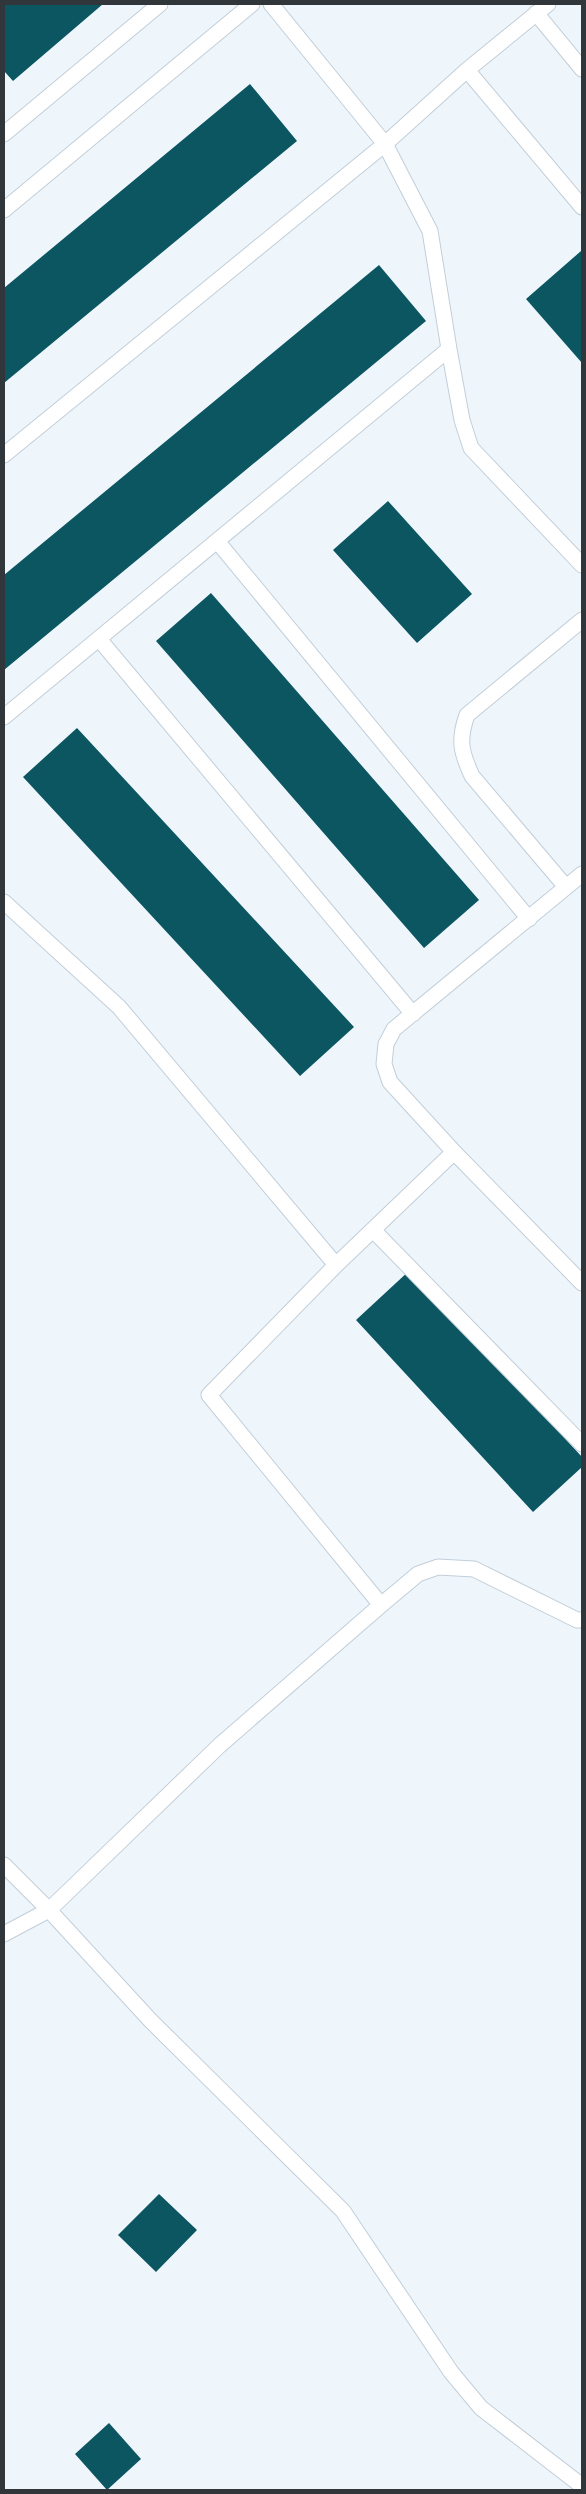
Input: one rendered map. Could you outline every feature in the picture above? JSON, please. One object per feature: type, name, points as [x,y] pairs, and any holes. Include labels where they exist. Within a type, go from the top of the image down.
[{"type":"lane","points":[[4,134],[160,4]]},
{"type":"lane","points":[[4,210],[252,4]]},
{"type":"lane","points":[[271,4],[386,144],[430,231],[462,420],[471,448],[582,565]]},
{"type":"lane","points":[[4,455],[386,144],[467,70],[542,9],[582,69]]},
{"type":"lane","points":[[467,70],[582,207]]},
{"type":"lane","points":[[4,717],[449,349]]},
{"type":"lane","points":[[217,541],[529,920]]},
{"type":"lane","points":[[566,888],[472,776],[463,756],[461,733],[467,715],[582,620]]},
{"type":"lane","points":[[99,639],[413,1014]]},
{"type":"lane","points":[[582,874],[529,920],[394,1029],[386,1044],[384,1064],[390,1082],[454,1152],[582,1282]]},
{"type":"lane","points":[[4,902],[119,1007],[336,1266]]},
{"type":"lane","points":[[381,1604],[210,1395],[336,1266],[454,1152]]},
{"type":"lane","points":[[374,1231],[582,1444]]},
{"type":"lane","points":[[4,1934],[49,1910],[220,1745],[418,1574],[438,1567],[474,1568],[577,1620],[582,1620]]},
{"type":"lane","points":[[4,1865],[49,1910],[150,2020],[343,2211],[451,2372],[481,2408],[582,2486]]},
{"type":"building","points":[[4,4],[103,4],[13,81],[4,71]]},
{"type":"building","points":[[250,84],[297,141],[4,383],[4,288]]},
{"type":"building","points":[[582,252],[582,363],[526,299]]},
{"type":"building","points":[[379,265],[426,321],[4,670],[4,575]]},
{"type":"building","points":[[388,501],[472,594],[417,643],[333,550]]},
{"type":"building","points":[[211,593],[479,900],[424,948],[156,641]]},
{"type":"building","points":[[77,728],[354,1027],[300,1076],[23,777]]},
{"type":"building","points":[[410,1270],[582,1457],[582,1467],[533,1512],[356,1320]]},
{"type":"building","points":[[159,2194],[197,2230],[156,2272],[118,2235]]},
{"type":"building","points":[[109,2423],[141,2459],[107,2490],[75,2454]]}]
